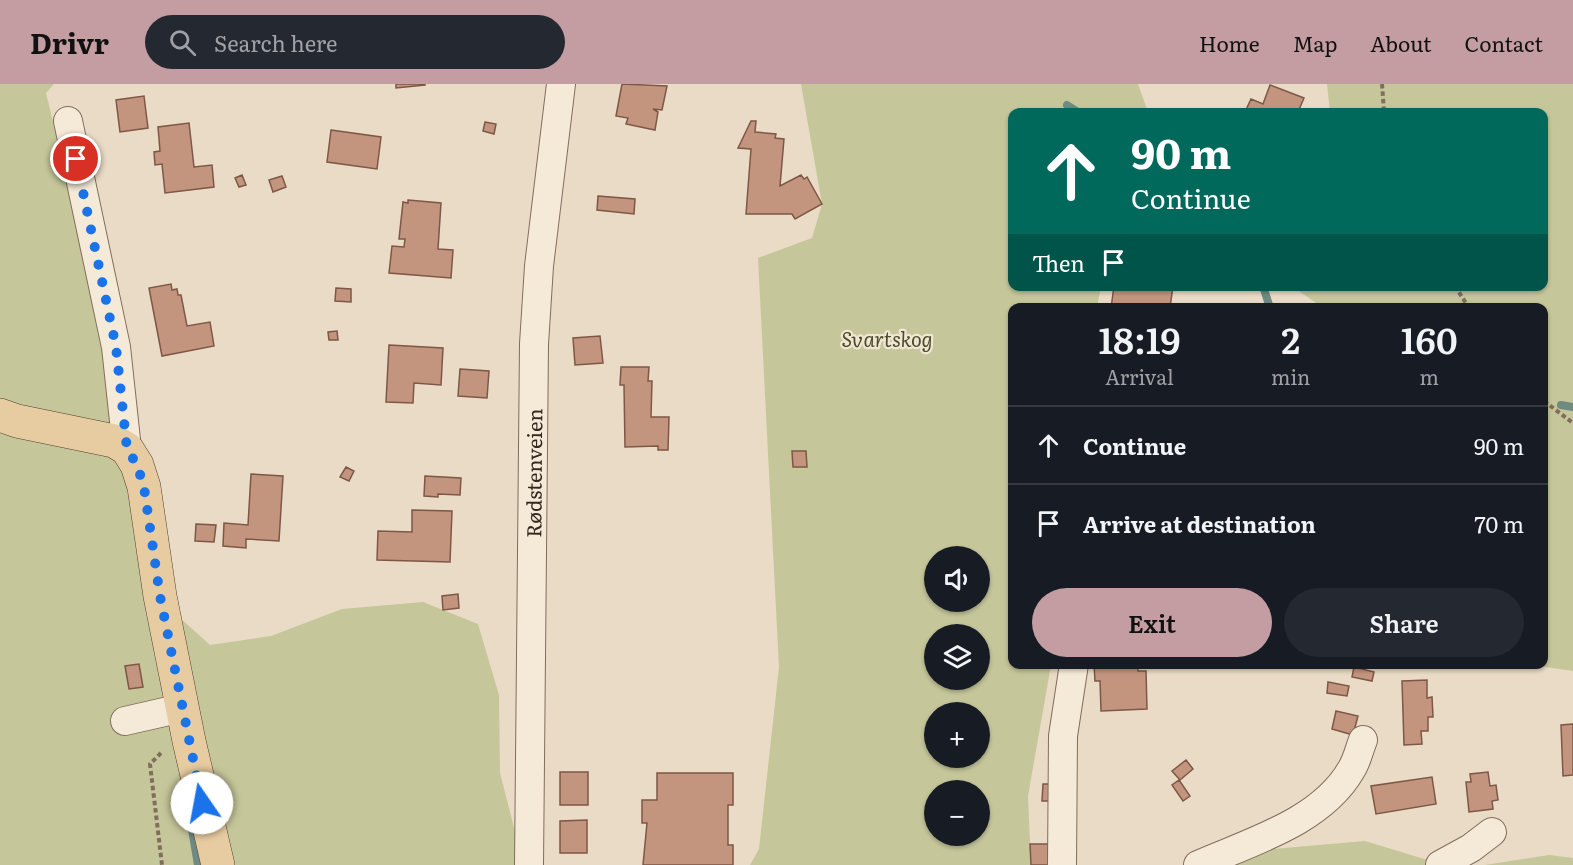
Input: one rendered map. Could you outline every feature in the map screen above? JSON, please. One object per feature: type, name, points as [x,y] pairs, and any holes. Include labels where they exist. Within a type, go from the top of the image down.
[{"type":"main road","points":[[0,415],[29,423],[92,434],[114,441],[127,449],[137,465],[144,487],[160,596],[182,708],[218,865]]},
{"type":"street","name":"Rødstenveien","points":[[529,865],[534,344],[539,266],[561,84]]},
{"type":"street","points":[[68,121],[116,347],[127,449]]},
{"type":"street","points":[[1062,865],[1063,736],[1073,669]]},
{"type":"street","points":[[125,720],[182,708]]},
{"type":"street","points":[[1198,865],[1281,829],[1320,805],[1352,769],[1363,740]]},
{"type":"street","points":[[1440,865],[1471,848],[1492,832]]},
{"type":"path","points":[[1382,84],[1384,108]]},
{"type":"path","points":[[1548,404],[1573,423]]},
{"type":"path","points":[[162,865],[150,764],[168,746],[189,741]]},
{"type":"green space","points":[[0,84],[54,84],[46,93],[155,541],[168,607],[210,645],[271,636],[342,609],[423,602],[478,624],[499,695],[500,773],[521,855],[531,865],[0,865]]},
{"type":"green space","name":"Svartskog","points":[[801,84],[1138,84],[1147,108],[1008,108],[1008,291],[1100,291],[1098,303],[1008,303],[1008,669],[1050,669],[1028,796],[1031,865],[750,865],[759,849],[779,667],[758,258],[812,238],[822,204]]},
{"type":"green space","points":[[1327,84],[1573,84],[1573,671],[1548,667],[1548,303],[1316,303],[1299,291],[1548,291],[1548,108],[1330,108]]},
{"type":"green space","points":[[1365,841],[1444,865],[1232,865],[1273,849]]},
{"type":"green space","points":[[1549,855],[1573,858],[1573,865],[1485,865]]},
{"type":"building","points":[[396,84],[425,84],[425,85],[396,88]]},
{"type":"building","points":[[622,84],[667,86],[662,110],[653,109],[658,112],[655,130],[626,124],[628,118],[616,116]]},
{"type":"building","points":[[1270,85],[1304,98],[1300,108],[1247,108],[1251,99],[1263,104]]},
{"type":"building","points":[[144,96],[148,128],[120,132],[116,100]]},
{"type":"building","points":[[751,121],[756,121],[755,132],[776,134],[775,138],[784,139],[780,186],[801,175],[804,179],[807,177],[822,204],[795,219],[792,214],[746,214],[751,149],[738,148]]},
{"type":"building","points":[[485,122],[496,124],[494,134],[483,131]]},
{"type":"building","points":[[189,123],[194,167],[212,165],[214,187],[165,193],[162,164],[155,165],[154,152],[160,151],[158,127]]},
{"type":"building","points":[[331,130],[381,137],[377,169],[327,162]]},
{"type":"building","points":[[242,175],[246,185],[239,187],[235,178]]},
{"type":"building","points":[[282,176],[286,187],[273,192],[269,180]]},
{"type":"building","points":[[598,196],[635,199],[634,214],[597,210]]},
{"type":"building","points":[[408,200],[441,203],[438,249],[453,250],[451,278],[389,273],[392,246],[404,247],[405,239],[399,239],[403,202],[408,203]]},
{"type":"building","points":[[171,284],[172,290],[177,289],[178,295],[181,295],[187,326],[210,322],[214,346],[162,356],[149,288]]},
{"type":"building","points":[[336,288],[351,289],[351,302],[335,301]]},
{"type":"building","points":[[1113,291],[1172,291],[1171,303],[1112,303]]},
{"type":"building","points":[[337,331],[338,340],[329,340],[328,332]]},
{"type":"building","points":[[600,336],[603,363],[575,365],[573,338]]},
{"type":"building","points":[[389,345],[443,348],[441,385],[414,383],[413,403],[386,402]]},
{"type":"building","points":[[621,367],[649,367],[648,381],[652,381],[651,417],[669,417],[668,450],[658,450],[658,446],[625,447],[624,385],[620,385]]},
{"type":"building","points":[[460,369],[489,371],[487,398],[458,396]]},
{"type":"building","points":[[792,451],[806,451],[807,467],[793,467]]},
{"type":"building","points":[[346,467],[354,471],[349,481],[340,477]]},
{"type":"building","points":[[251,474],[283,476],[279,541],[246,539],[246,548],[223,546],[224,523],[248,525]]},
{"type":"building","points":[[425,476],[461,478],[460,495],[424,496]]},
{"type":"building","points":[[412,510],[452,511],[450,562],[377,560],[378,531],[412,532]]},
{"type":"building","points":[[196,524],[216,525],[214,542],[195,541]]},
{"type":"building","points":[[458,594],[459,608],[443,610],[442,596]]},
{"type":"building","points":[[139,664],[143,687],[129,689],[125,666]]},
{"type":"building","points":[[1094,669],[1146,671],[1147,709],[1101,711],[1100,681],[1095,681]]},
{"type":"building","points":[[1354,669],[1374,672],[1372,681],[1352,677]]},
{"type":"building","points":[[1427,680],[1427,698],[1432,697],[1433,717],[1428,717],[1428,731],[1421,731],[1422,744],[1404,745],[1402,681]]},
{"type":"building","points":[[1328,682],[1349,686],[1347,696],[1327,693]]},
{"type":"building","points":[[1336,711],[1358,716],[1353,735],[1332,729]]},
{"type":"building","points":[[1573,724],[1573,775],[1563,776],[1561,725]]},
{"type":"building","points":[[1186,760],[1193,769],[1180,780],[1172,771]]},
{"type":"building","points":[[560,772],[588,772],[588,805],[560,805]]},
{"type":"building","points":[[1488,772],[1490,786],[1496,785],[1498,800],[1492,801],[1493,809],[1469,812],[1466,782],[1471,782],[1470,774]]},
{"type":"building","points":[[657,773],[733,773],[733,805],[728,805],[728,845],[733,845],[733,865],[643,865],[647,823],[642,823],[642,800],[657,800]]},
{"type":"building","points":[[1432,777],[1436,804],[1376,814],[1371,786]]},
{"type":"building","points":[[1179,780],[1190,796],[1183,801],[1172,785]]},
{"type":"building","points":[[1043,784],[1055,784],[1055,801],[1042,801]]},
{"type":"building","points":[[587,820],[587,853],[560,853],[560,821]]},
{"type":"building","points":[[1030,844],[1048,844],[1048,865],[1031,865]]},
{"type":"waterway","points":[[1067,105],[1072,108]]},
{"type":"waterway","points":[[1265,291],[1268,303]]},
{"type":"waterway","points":[[1561,405],[1573,407]]},
{"type":"waterway","points":[[188,806],[198,865]]},
{"type":"route","points":[[76,159],[103,295],[116,347],[127,449],[137,465],[144,487],[160,596],[202,803]]}]
